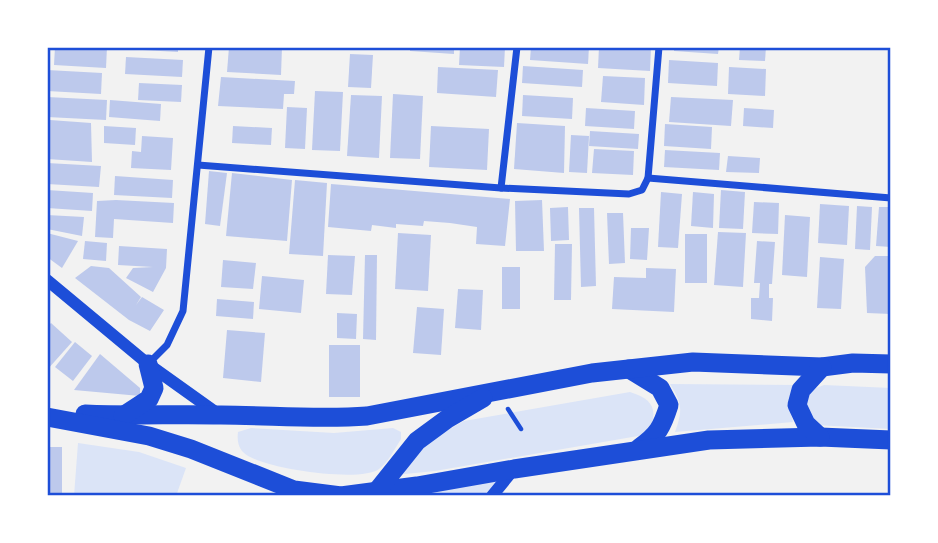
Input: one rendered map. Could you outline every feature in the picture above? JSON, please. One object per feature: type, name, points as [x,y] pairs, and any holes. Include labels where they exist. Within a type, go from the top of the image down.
[{"type":"highway","points":[[47,411],[123,416],[218,414],[331,419],[367,416],[593,373],[693,362],[821,367],[853,363],[891,364]]},
{"type":"highway","points":[[123,416],[149,399],[154,388],[148,364]]},
{"type":"highway","points":[[820,437],[806,424],[797,405],[801,390],[821,367]]},
{"type":"highway","points":[[629,369],[660,388],[669,405],[664,422],[655,437],[638,449]]},
{"type":"highway","points":[[376,494],[400,460],[430,430],[496,391]]},
{"type":"highway","points":[[47,417],[149,436],[191,449],[297,493],[341,496],[376,494],[514,468],[709,440],[820,437],[891,440]]},
{"type":"street","points":[[148,364],[167,345],[183,311],[209,47]]},
{"type":"street","points":[[501,188],[517,47]]},
{"type":"street","points":[[198,165],[501,188],[629,194],[642,190],[648,178],[659,47]]},
{"type":"street","points":[[648,178],[891,198]]},
{"type":"street","points":[[47,281],[148,364],[218,414]]},
{"type":"street","points":[[492,496],[514,468]]},
{"type":"shaded area","points":[[670,384],[797,385],[789,405],[793,422],[675,432],[680,407]]},
{"type":"shaded area","points":[[824,385],[891,388],[891,429],[815,425],[805,409],[811,390]]},
{"type":"shaded area","points":[[630,392],[648,401],[653,410],[650,430],[638,436],[435,471],[395,475],[432,439],[464,421]]},
{"type":"shaded area","points":[[251,428],[334,433],[393,428],[401,432],[401,439],[379,469],[353,475],[332,474],[288,469],[252,458],[241,450],[238,437],[238,432]]},
{"type":"shaded area","points":[[78,443],[139,452],[186,468],[176,496],[74,496]]},
{"type":"shaded area","points":[[514,469],[492,496],[375,496]]},
{"type":"building","points":[[55,47],[107,47],[106,68],[54,65]]},
{"type":"building","points":[[178,47],[178,52],[125,49]]},
{"type":"building","points":[[229,47],[282,47],[281,75],[227,72]]},
{"type":"building","points":[[410,47],[454,47],[454,54],[410,51]]},
{"type":"building","points":[[460,47],[505,47],[504,67],[459,65]]},
{"type":"building","points":[[531,47],[589,47],[588,64],[530,60]]},
{"type":"building","points":[[599,47],[651,47],[650,71],[598,68]]},
{"type":"building","points":[[674,47],[719,47],[718,54],[674,51]]},
{"type":"building","points":[[740,47],[766,47],[765,61],[739,60]]},
{"type":"building","points":[[350,54],[373,55],[371,88],[348,87]]},
{"type":"building","points":[[126,57],[183,60],[182,77],[125,74]]},
{"type":"building","points":[[669,60],[718,63],[717,86],[668,83]]},
{"type":"building","points":[[523,66],[583,70],[582,87],[522,83]]},
{"type":"building","points":[[438,67],[498,70],[496,97],[437,93]]},
{"type":"building","points":[[729,67],[766,69],[765,96],[728,94]]},
{"type":"building","points":[[47,70],[102,73],[101,94],[47,91]]},
{"type":"building","points":[[603,76],[645,78],[644,105],[601,102]]},
{"type":"building","points":[[221,77],[295,81],[294,94],[284,94],[283,109],[218,106]]},
{"type":"building","points":[[139,83],[182,85],[181,102],[138,100]]},
{"type":"building","points":[[315,91],[343,92],[340,151],[312,150]]},
{"type":"building","points":[[393,94],[423,96],[420,159],[390,158]]},
{"type":"building","points":[[351,95],[382,96],[379,158],[347,156]]},
{"type":"building","points":[[523,95],[573,98],[572,119],[522,116]]},
{"type":"building","points":[[47,97],[107,100],[106,120],[47,117]]},
{"type":"building","points":[[671,97],[733,100],[731,126],[669,122]]},
{"type":"building","points":[[110,100],[161,104],[160,121],[109,117]]},
{"type":"building","points":[[287,107],[307,108],[305,149],[285,148]]},
{"type":"building","points":[[586,108],[635,111],[634,129],[585,126]]},
{"type":"building","points":[[744,108],[774,110],[773,128],[743,126]]},
{"type":"building","points":[[50,120],[91,123],[92,162],[47,159]]},
{"type":"building","points":[[517,123],[565,126],[564,173],[514,169]]},
{"type":"building","points":[[665,124],[712,127],[711,149],[664,146]]},
{"type":"building","points":[[104,126],[136,128],[135,145],[104,143]]},
{"type":"building","points":[[233,126],[272,128],[271,145],[232,143]]},
{"type":"building","points":[[431,126],[489,129],[487,170],[429,167]]},
{"type":"building","points":[[590,131],[639,134],[638,149],[589,146]]},
{"type":"building","points":[[571,135],[589,136],[587,173],[569,172]]},
{"type":"building","points":[[142,136],[173,138],[171,170],[131,168],[132,151],[141,152]]},
{"type":"building","points":[[594,149],[634,151],[633,175],[592,173]]},
{"type":"building","points":[[665,150],[720,153],[719,170],[664,167]]},
{"type":"building","points":[[728,156],[760,158],[759,173],[726,172]]},
{"type":"building","points":[[47,163],[101,166],[99,187],[47,184]]},
{"type":"building","points":[[209,171],[227,173],[220,226],[205,224]]},
{"type":"building","points":[[232,173],[292,180],[287,241],[226,236]]},
{"type":"building","points":[[115,176],[173,180],[172,198],[114,195]]},
{"type":"building","points":[[295,180],[327,183],[323,256],[289,254]]},
{"type":"building","points":[[331,184],[510,199],[505,246],[476,244],[477,227],[450,223],[424,221],[423,226],[396,224],[396,228],[372,225],[371,231],[328,227]]},
{"type":"building","points":[[47,190],[93,193],[92,211],[47,208]]},
{"type":"building","points":[[721,190],[745,192],[743,229],[719,228]]},
{"type":"building","points":[[661,192],[682,194],[678,248],[658,247]]},
{"type":"building","points":[[693,192],[714,194],[713,228],[691,226]]},
{"type":"building","points":[[542,200],[544,251],[516,251],[515,201]]},
{"type":"building","points":[[97,201],[174,203],[173,223],[114,219],[113,238],[95,237]]},
{"type":"building","points":[[754,202],[779,203],[778,234],[752,233]]},
{"type":"building","points":[[820,204],[849,206],[847,245],[818,243]]},
{"type":"building","points":[[857,206],[872,207],[870,250],[855,249]]},
{"type":"building","points":[[568,207],[569,240],[551,241],[550,208]]},
{"type":"building","points":[[879,207],[891,207],[891,247],[876,246]]},
{"type":"building","points":[[579,208],[594,208],[596,286],[581,287]]},
{"type":"building","points":[[607,213],[623,213],[625,263],[609,264]]},
{"type":"building","points":[[47,215],[84,217],[82,236],[47,229]]},
{"type":"building","points":[[785,215],[810,217],[807,277],[782,275]]},
{"type":"building","points":[[631,228],[649,228],[647,260],[630,259]]},
{"type":"building","points":[[718,232],[746,233],[743,287],[714,285]]},
{"type":"building","points":[[47,233],[78,241],[62,268],[47,257]]},
{"type":"building","points":[[398,233],[431,235],[428,291],[395,289]]},
{"type":"building","points":[[685,234],[707,234],[707,283],[685,283]]},
{"type":"building","points":[[85,241],[107,243],[106,261],[83,259]]},
{"type":"building","points":[[757,241],[775,242],[772,284],[769,284],[769,298],[773,298],[772,321],[751,319],[751,298],[759,298],[760,283],[754,283]]},
{"type":"building","points":[[555,244],[572,244],[571,300],[554,300]]},
{"type":"building","points":[[119,246],[167,249],[166,268],[153,292],[126,278],[133,268],[153,267],[118,265]]},
{"type":"building","points":[[328,255],[355,256],[352,295],[326,294]]},
{"type":"building","points":[[365,255],[377,255],[376,340],[363,339]]},
{"type":"building","points":[[875,256],[891,256],[891,314],[867,313],[865,267]]},
{"type":"building","points":[[820,257],[844,259],[841,309],[817,308]]},
{"type":"building","points":[[223,260],[256,263],[253,289],[221,287]]},
{"type":"building","points":[[91,266],[109,268],[141,297],[136,305],[142,297],[164,310],[150,331],[129,320],[75,278]]},
{"type":"building","points":[[502,267],[520,267],[520,309],[502,309]]},
{"type":"building","points":[[646,268],[676,269],[674,312],[612,309],[614,277],[646,278]]},
{"type":"building","points":[[262,276],[304,280],[301,313],[259,309]]},
{"type":"building","points":[[458,289],[483,290],[481,330],[455,328]]},
{"type":"building","points":[[217,299],[254,302],[253,319],[216,316]]},
{"type":"building","points":[[417,307],[444,309],[441,355],[413,353]]},
{"type":"building","points":[[337,313],[357,314],[356,339],[337,338]]},
{"type":"building","points":[[51,323],[72,342],[47,370],[47,327]]},
{"type":"building","points":[[227,330],[265,333],[261,382],[223,378]]},
{"type":"building","points":[[75,342],[92,356],[73,381],[55,367]]},
{"type":"building","points":[[329,345],[360,345],[360,397],[329,397]]},
{"type":"building","points":[[100,354],[140,388],[140,396],[74,390]]},
{"type":"building","points":[[47,447],[62,447],[62,496],[47,496]]}]
